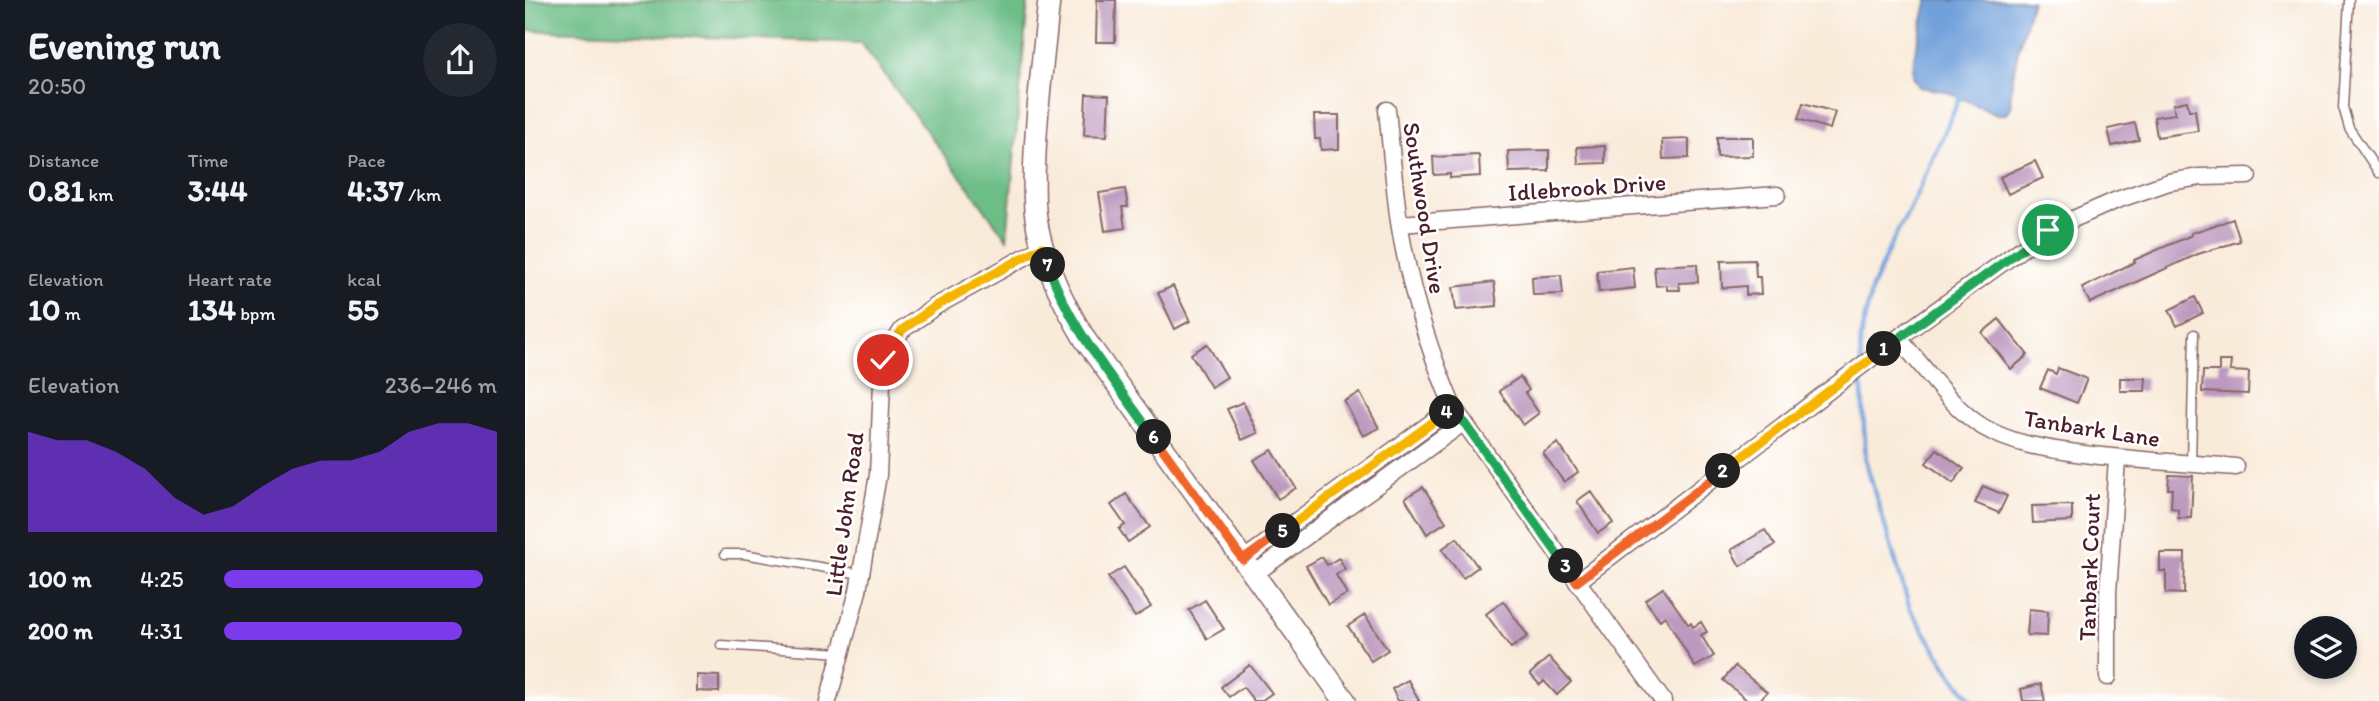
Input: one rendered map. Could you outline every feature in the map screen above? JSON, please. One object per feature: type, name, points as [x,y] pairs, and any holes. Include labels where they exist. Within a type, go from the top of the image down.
[{"type":"main road","points":[[1049,0],[1034,179],[1036,217],[1042,247],[1063,302],[1086,341],[1345,701]]},
{"type":"street","name":"Southwood Drive","points":[[1387,110],[1399,224],[1417,306],[1433,360],[1453,407],[1663,701]]},
{"type":"street","points":[[1577,582],[1898,338],[2048,230],[2083,213],[2169,182],[2200,177],[2248,176]]},
{"type":"street","name":"Idlebrook Drive","points":[[1399,224],[1777,195]]},
{"type":"street","name":"Little John Road","points":[[828,701],[861,574],[878,475],[883,360],[902,330],[936,306],[1042,247]]},
{"type":"street","name":"Tanbark Lane","points":[[1898,338],[1924,366],[1946,396],[1982,427],[2026,446],[2117,458],[2236,467]]},
{"type":"street","points":[[1248,568],[1453,407]]},
{"type":"street","points":[[1248,568],[1464,422]]},
{"type":"street","name":"Tanbark Court","points":[[2108,677],[2108,593],[2117,458]]},
{"type":"lane","points":[[2349,0],[2343,107],[2349,128],[2379,173]]},
{"type":"lane","points":[[2191,464],[2194,334]]},
{"type":"lane","points":[[725,554],[744,554],[861,574]]},
{"type":"lane","points":[[720,645],[841,653]]},
{"type":"green space","points":[[525,0],[1028,0],[1007,239],[861,43],[525,30]]},
{"type":"water","points":[[1928,0],[2032,0],[2018,50],[2010,92],[2011,106],[2006,114],[1997,114],[1945,91],[1919,87],[1913,76],[1914,57]]},
{"type":"building","points":[[1097,0],[1116,0],[1115,42],[1096,42]]},
{"type":"building","points":[[1086,94],[1109,95],[1107,136],[1084,135]]},
{"type":"building","points":[[2187,101],[2189,110],[2195,110],[2198,131],[2157,137],[2154,117],[2175,114],[2173,104]]},
{"type":"building","points":[[1803,103],[1835,112],[1830,129],[1798,119]]},
{"type":"building","points":[[1314,115],[1339,115],[1339,149],[1321,150],[1320,139],[1315,139]]},
{"type":"building","points":[[2135,123],[2139,140],[2112,146],[2108,129]]},
{"type":"building","points":[[1717,137],[1753,137],[1753,156],[1717,157]]},
{"type":"building","points":[[1689,139],[1689,158],[1663,159],[1662,140]]},
{"type":"building","points":[[1605,146],[1605,163],[1578,164],[1577,147]]},
{"type":"building","points":[[1549,150],[1549,171],[1509,172],[1508,151]]},
{"type":"building","points":[[1479,155],[1480,176],[1450,178],[1450,174],[1434,175],[1433,157]]},
{"type":"building","points":[[2035,161],[2043,178],[2008,194],[2000,177]]},
{"type":"building","points":[[1125,189],[1128,207],[1122,207],[1125,228],[1105,231],[1099,193]]},
{"type":"building","points":[[2233,219],[2240,241],[2198,254],[2090,303],[2082,288],[2135,262],[2134,260],[2192,235],[2191,233]]},
{"type":"building","points":[[1755,260],[1761,294],[1746,295],[1746,286],[1722,288],[1721,261]]},
{"type":"building","points":[[1697,264],[1698,282],[1679,283],[1680,290],[1667,290],[1667,285],[1656,286],[1654,266]]},
{"type":"building","points":[[1633,267],[1635,288],[1599,292],[1597,271]]},
{"type":"building","points":[[1561,275],[1563,294],[1533,295],[1532,277]]},
{"type":"building","points":[[1494,282],[1497,306],[1456,310],[1453,287]]},
{"type":"building","points":[[1173,286],[1190,321],[1175,329],[1158,293]]},
{"type":"building","points":[[2195,297],[2203,313],[2177,326],[2169,310]]},
{"type":"building","points":[[1999,319],[2028,355],[2011,369],[1982,333]]},
{"type":"building","points":[[1207,344],[1227,377],[1211,387],[1191,354]]},
{"type":"building","points":[[2219,361],[2231,361],[2230,371],[2249,372],[2248,394],[2202,392],[2203,371],[2219,371]]},
{"type":"building","points":[[2058,368],[2087,379],[2077,403],[2040,388],[2048,370],[2056,374]]},
{"type":"building","points":[[1520,377],[1529,390],[1525,393],[1539,413],[1523,425],[1499,391]]},
{"type":"building","points":[[2120,378],[2146,378],[2145,391],[2120,391]]},
{"type":"building","points":[[1360,393],[1379,428],[1363,436],[1344,401]]},
{"type":"building","points":[[1243,402],[1258,433],[1242,440],[1227,409]]},
{"type":"building","points":[[1558,443],[1578,472],[1564,482],[1543,453]]},
{"type":"building","points":[[1937,449],[1964,469],[1953,483],[1926,463]]},
{"type":"building","points":[[1272,450],[1296,488],[1278,499],[1254,460]]},
{"type":"building","points":[[2169,475],[2193,476],[2191,518],[2178,518],[2178,509],[2171,508],[2172,489],[2168,489]]},
{"type":"building","points":[[1983,486],[2007,496],[1999,513],[1975,503]]},
{"type":"building","points":[[1423,487],[1446,522],[1427,534],[1405,498]]},
{"type":"building","points":[[1591,491],[1613,523],[1598,533],[1577,501]]},
{"type":"building","points":[[1126,494],[1150,527],[1128,542],[1119,529],[1125,525],[1111,505]]},
{"type":"building","points":[[2072,505],[2072,521],[2033,523],[2032,506]]},
{"type":"building","points":[[1765,530],[1775,545],[1740,566],[1731,550]]},
{"type":"building","points":[[1457,538],[1478,567],[1463,578],[1442,549]]},
{"type":"building","points":[[2160,553],[2185,553],[2184,594],[2166,593],[2166,571],[2160,571]]},
{"type":"building","points":[[1322,557],[1327,565],[1339,558],[1345,569],[1336,575],[1347,594],[1328,605],[1306,566]]},
{"type":"building","points":[[1124,567],[1151,607],[1135,617],[1108,577]]},
{"type":"building","points":[[1663,588],[1688,624],[1691,623],[1693,627],[1701,622],[1707,632],[1701,635],[1714,656],[1695,667],[1665,616],[1660,620],[1645,600]]},
{"type":"building","points":[[1205,600],[1224,629],[1207,639],[1189,610]]},
{"type":"building","points":[[1503,601],[1528,636],[1511,648],[1486,614]]},
{"type":"building","points":[[2029,609],[2048,611],[2047,636],[2027,635]]},
{"type":"building","points":[[1365,615],[1388,650],[1371,661],[1348,626]]},
{"type":"building","points":[[1549,657],[1571,682],[1557,695],[1544,681],[1540,685],[1530,674]]},
{"type":"building","points":[[1250,665],[1272,693],[1261,701],[1254,701],[1243,687],[1229,697],[1221,687]]},
{"type":"building","points":[[1735,666],[1767,692],[1759,701],[1748,701],[1723,680]]},
{"type":"building","points":[[697,675],[719,676],[719,692],[697,691]]},
{"type":"building","points":[[1408,680],[1419,701],[1398,701],[1392,689]]},
{"type":"building","points":[[2041,684],[2045,701],[2023,701],[2021,689]]},
{"type":"waterway","points":[[1861,362],[1860,339],[1872,288],[1961,95]]},
{"type":"waterway","points":[[1861,371],[1866,463],[1910,609],[1953,677],[1973,701]]},
{"type":"route","points":[[883,360],[902,330],[936,306],[1042,247],[1068,312],[1086,341],[1243,560],[1453,407],[1577,582],[1898,338],[2048,230]]}]
